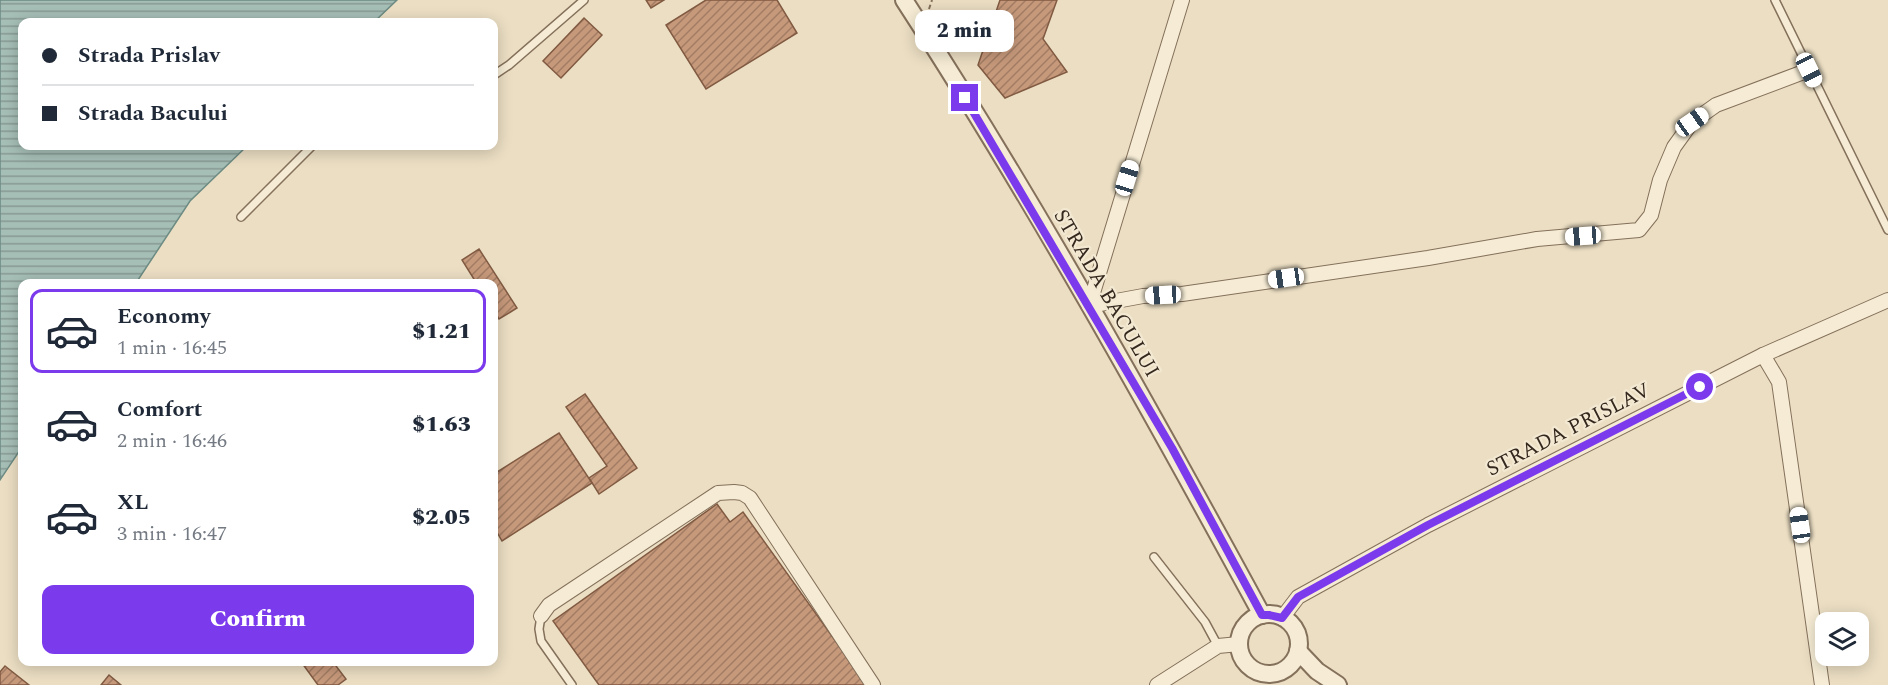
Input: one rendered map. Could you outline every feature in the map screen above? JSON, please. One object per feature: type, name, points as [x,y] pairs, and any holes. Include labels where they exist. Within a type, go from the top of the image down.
[{"type":"street","name":"STRADA BACULUI","points":[[904,0],[987,133],[1172,448],[1262,615]]},
{"type":"street","points":[[1182,0],[1089,306],[1143,296],[1182,294],[1428,258],[1537,239],[1639,230],[1651,215],[1660,180],[1674,147],[1692,122],[1716,105],[1809,70]]},
{"type":"street","name":"STRADA PRISLAV","points":[[1282,618],[1298,597],[1428,525],[1763,355],[1888,300]]},
{"type":"street","points":[[1763,355],[1779,382],[1822,685]]},
{"type":"street","points":[[541,616],[549,605],[718,493],[742,493],[750,498],[873,685]]},
{"type":"street","points":[[1262,615],[1282,618],[1296,631],[1299,641],[1298,651],[1288,667],[1270,680],[1245,662],[1240,654],[1240,634],[1252,619],[1262,615]]},
{"type":"street","points":[[1157,685],[1218,646],[1239,644]]},
{"type":"street","points":[[1298,651],[1317,671],[1338,685]]},
{"type":"lane","points":[[498,72],[584,0]]},
{"type":"lane","points":[[1775,0],[1888,230]]},
{"type":"lane","points":[[242,217],[308,150]]},
{"type":"lane","points":[[1154,557],[1205,622],[1218,646]]},
{"type":"lane","points":[[541,616],[539,629],[541,641],[572,685]]},
{"type":"water","points":[[0,0],[397,0],[378,18],[18,18],[18,150],[243,150],[190,201],[139,279],[18,279],[18,453],[0,480]]},
{"type":"building","points":[[646,0],[664,0],[651,8]]},
{"type":"building","points":[[706,0],[777,0],[797,33],[706,89],[666,25]]},
{"type":"building","points":[[1000,0],[1057,0],[1043,39],[1067,72],[1005,98],[978,65]]},
{"type":"building","points":[[584,18],[602,35],[561,78],[543,61]]},
{"type":"building","points":[[479,249],[517,308],[499,319],[498,279],[474,279],[462,260]]},
{"type":"building","points":[[585,394],[637,468],[599,494],[589,478],[607,466],[566,407]]},
{"type":"building","points":[[559,433],[592,483],[502,541],[498,534],[498,471]]},
{"type":"building","points":[[717,504],[730,522],[743,512],[867,685],[599,685],[553,621]]},
{"type":"building","points":[[5,666],[29,685],[0,685],[0,672]]},
{"type":"building","points":[[304,666],[336,666],[346,679],[338,685],[318,685]]},
{"type":"building","points":[[109,675],[121,685],[101,685]]},
{"type":"route","points":[[965,98],[1172,448],[1262,615],[1275,615],[1282,618],[1298,597],[1428,525],[1700,387]]}]
